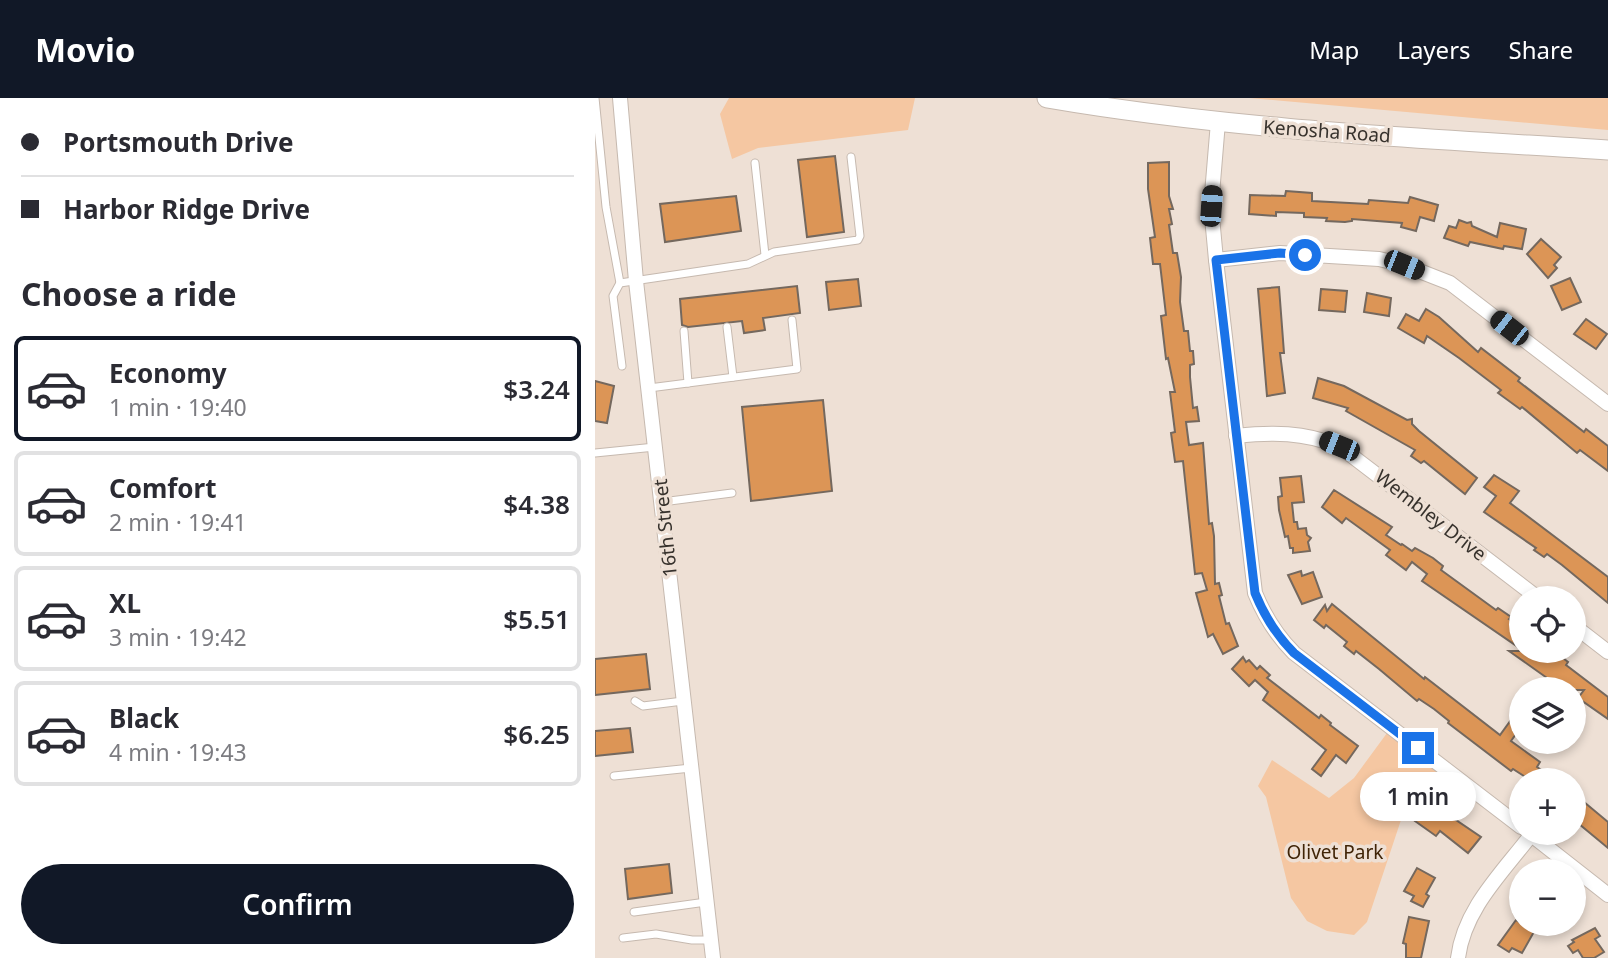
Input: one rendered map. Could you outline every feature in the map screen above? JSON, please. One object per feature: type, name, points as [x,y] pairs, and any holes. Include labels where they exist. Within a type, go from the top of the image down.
[{"type":"street","name":"16th Street","points":[[620,98],[636,281],[713,958]]},
{"type":"street","name":"Kenosha Road","points":[[1048,98],[1109,103],[1218,122],[1282,129],[1608,150]]},
{"type":"street","points":[[1218,122],[1211,206],[1255,593],[1261,610],[1284,643],[1509,818]]},
{"type":"street","points":[[1216,260],[1280,253],[1379,259],[1404,265],[1450,283],[1608,404]]},
{"type":"street","name":"Wembley Drive","points":[[1236,436],[1275,432],[1301,434],[1339,446],[1522,586]]},
{"type":"street","points":[[1586,635],[1608,652]]},
{"type":"street","points":[[1458,958],[1461,939],[1476,906],[1518,845]]},
{"type":"street","points":[[1544,845],[1608,895]]},
{"type":"lane","points":[[595,98],[605,207],[620,283],[613,296],[622,366]]},
{"type":"lane","points":[[620,283],[748,264],[765,255],[787,249],[858,240],[860,236],[851,156]]},
{"type":"lane","points":[[755,163],[765,255]]},
{"type":"lane","points":[[649,388],[797,369],[792,320]]},
{"type":"lane","points":[[727,327],[733,377]]},
{"type":"lane","points":[[684,331],[688,383]]},
{"type":"lane","points":[[595,453],[655,447]]},
{"type":"lane","points":[[662,502],[732,493]]},
{"type":"lane","points":[[635,701],[643,706],[684,701]]},
{"type":"lane","points":[[614,776],[692,768]]},
{"type":"lane","points":[[634,912],[707,902]]},
{"type":"lane","points":[[623,938],[656,934],[711,940]]},
{"type":"green space","points":[[729,98],[915,98],[908,130],[758,148],[732,159],[720,114]]},
{"type":"green space","points":[[1249,98],[1608,98],[1608,130]]},
{"type":"green space","name":"Olivet Park","points":[[1387,733],[1438,771],[1403,814],[1367,922],[1354,935],[1327,931],[1307,921],[1291,898],[1266,797],[1258,786],[1272,760],[1329,798],[1354,778]]},
{"type":"building","points":[[835,156],[844,232],[807,237],[798,160]]},
{"type":"building","points":[[1169,162],[1169,196],[1173,209],[1169,209],[1172,224],[1169,225],[1173,253],[1177,253],[1181,277],[1180,302],[1184,331],[1188,331],[1190,351],[1193,351],[1194,364],[1190,365],[1190,377],[1193,408],[1197,407],[1199,421],[1186,422],[1189,445],[1203,443],[1209,524],[1212,523],[1214,536],[1215,584],[1219,583],[1222,595],[1219,596],[1226,624],[1229,623],[1238,646],[1223,654],[1213,634],[1208,637],[1196,593],[1207,590],[1202,573],[1195,574],[1183,461],[1175,462],[1171,433],[1175,432],[1170,392],[1175,392],[1168,358],[1166,359],[1161,316],[1166,315],[1160,264],[1153,264],[1150,238],[1155,237],[1148,189],[1148,163]]},
{"type":"building","points":[[1286,191],[1312,193],[1312,201],[1368,204],[1369,200],[1408,203],[1410,197],[1438,205],[1434,221],[1420,217],[1416,231],[1401,227],[1402,223],[1352,219],[1345,222],[1326,221],[1327,218],[1304,217],[1304,213],[1276,212],[1276,216],[1249,214],[1250,195],[1285,196]]},
{"type":"building","points":[[736,196],[741,231],[665,242],[660,204]]},
{"type":"building","points":[[1459,220],[1471,222],[1472,226],[1497,237],[1500,223],[1526,229],[1522,249],[1504,246],[1503,249],[1470,242],[1468,246],[1444,238],[1449,226],[1456,228]]},
{"type":"building","points":[[1541,239],[1561,257],[1554,265],[1557,268],[1548,278],[1527,254]]},
{"type":"building","points":[[1570,278],[1581,302],[1562,310],[1551,286]]},
{"type":"building","points":[[858,279],[861,306],[829,310],[826,282]]},
{"type":"building","points":[[797,286],[800,313],[763,318],[765,330],[744,333],[742,321],[688,327],[682,325],[680,299]]},
{"type":"building","points":[[1279,287],[1284,353],[1280,353],[1285,393],[1267,396],[1258,289]]},
{"type":"building","points":[[1321,289],[1347,291],[1345,312],[1319,310]]},
{"type":"building","points":[[1367,293],[1391,298],[1389,316],[1364,312]]},
{"type":"building","points":[[1426,309],[1439,317],[1478,352],[1481,348],[1520,378],[1518,381],[1584,432],[1586,429],[1608,446],[1608,471],[1580,450],[1577,453],[1522,407],[1520,409],[1498,393],[1501,390],[1427,336],[1424,343],[1398,328],[1406,314],[1419,321]]},
{"type":"building","points":[[1586,319],[1607,334],[1596,349],[1574,334]]},
{"type":"building","points":[[1318,378],[1344,386],[1407,420],[1412,419],[1412,424],[1419,431],[1477,478],[1465,494],[1424,461],[1421,463],[1411,456],[1415,450],[1346,411],[1348,408],[1313,398]]},
{"type":"building","points":[[595,381],[614,386],[607,423],[595,421]]},
{"type":"building","points":[[823,400],[832,491],[751,501],[742,407]]},
{"type":"building","points":[[1494,475],[1519,491],[1510,503],[1608,577],[1608,603],[1562,565],[1547,554],[1544,557],[1534,550],[1536,548],[1484,512],[1496,496],[1484,487]]},
{"type":"building","points":[[1301,476],[1304,502],[1292,503],[1294,522],[1297,522],[1298,529],[1306,528],[1307,535],[1311,538],[1308,542],[1310,551],[1293,553],[1288,536],[1285,537],[1278,497],[1282,496],[1280,478]]},
{"type":"building","points":[[1334,490],[1392,527],[1386,535],[1412,551],[1415,548],[1433,558],[1443,566],[1441,570],[1496,610],[1498,608],[1509,616],[1509,641],[1422,581],[1427,574],[1412,562],[1406,570],[1386,555],[1390,550],[1346,518],[1342,523],[1322,507]]},
{"type":"building","points":[[1301,571],[1302,576],[1313,572],[1322,597],[1302,604],[1288,575]]},
{"type":"building","points":[[1332,604],[1424,679],[1425,677],[1500,735],[1509,723],[1509,754],[1529,754],[1540,762],[1538,768],[1509,769],[1448,723],[1449,721],[1434,709],[1419,699],[1417,701],[1356,651],[1354,654],[1344,646],[1347,642],[1326,625],[1324,628],[1314,620],[1325,605],[1327,611]]},
{"type":"building","points":[[646,654],[650,689],[595,695],[595,659]]},
{"type":"building","points":[[1243,657],[1257,669],[1260,666],[1270,675],[1267,678],[1319,718],[1321,715],[1358,746],[1346,763],[1336,755],[1321,776],[1312,769],[1326,750],[1263,700],[1268,692],[1255,680],[1249,686],[1232,669]]},
{"type":"building","points":[[1526,663],[1567,663],[1566,665],[1582,677],[1546,677]]},
{"type":"building","points":[[1586,680],[1608,697],[1608,719],[1586,704]]},
{"type":"building","points":[[630,728],[633,752],[595,756],[595,731]]},
{"type":"building","points":[[1427,804],[1481,837],[1468,853],[1440,831],[1436,836],[1415,821]]},
{"type":"building","points":[[1586,804],[1608,822],[1608,848],[1586,830]]},
{"type":"building","points":[[669,864],[672,893],[628,899],[625,869]]},
{"type":"building","points":[[1417,868],[1435,878],[1426,894],[1429,896],[1423,907],[1411,901],[1414,896],[1404,891]]},
{"type":"building","points":[[1409,917],[1429,921],[1421,958],[1406,958],[1406,944],[1403,943]]},
{"type":"building","points":[[1595,928],[1600,936],[1595,939],[1604,952],[1594,958],[1583,958],[1578,950],[1573,953],[1568,946],[1574,942],[1572,940],[1586,936],[1586,933]]},
{"type":"building","points":[[1509,930],[1509,936],[1532,936],[1522,953],[1512,948],[1509,952],[1498,945]]},
{"type":"route","points":[[1305,255],[1280,253],[1216,260],[1255,593],[1261,610],[1294,653],[1418,748]]}]
